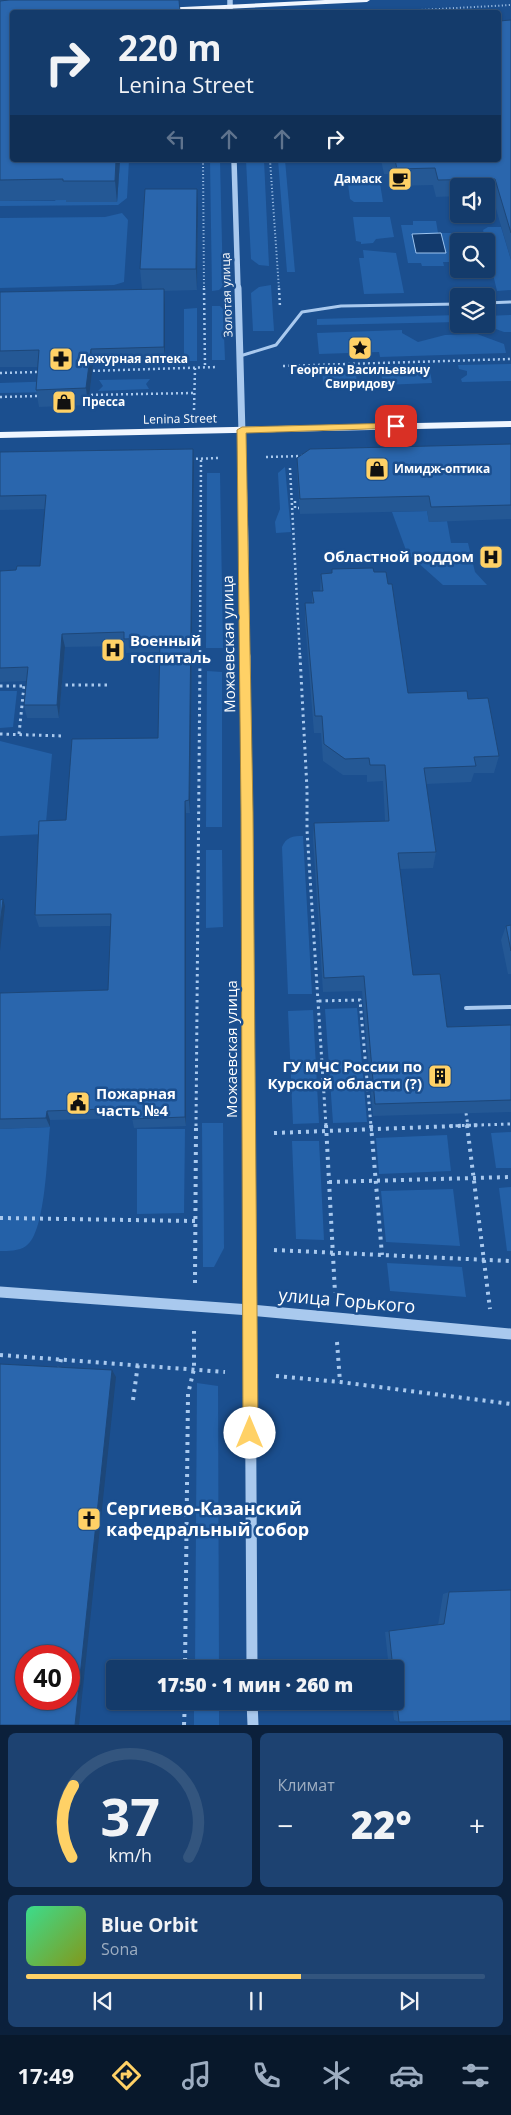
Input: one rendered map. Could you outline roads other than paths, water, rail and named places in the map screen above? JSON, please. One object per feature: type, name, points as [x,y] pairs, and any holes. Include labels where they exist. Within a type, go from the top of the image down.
[{"type":"main road","points":[[171,10],[367,0]]},
{"type":"main road","name":"Lenina Street","points":[[0,434],[511,424]]},
{"type":"street","name":"Золотая улица","points":[[234,162],[242,430]]},
{"type":"street","name":"Можаевская улица","points":[[242,430],[244,457],[252,1660]]},
{"type":"street","name":"улица Горького","points":[[0,1292],[250,1310],[511,1334]]},
{"type":"street","points":[[252,1710],[253,1725]]},
{"type":"lane","points":[[495,303],[511,302]]},
{"type":"lane","points":[[240,356],[276,344],[282,340],[302,312],[341,306],[450,304]]},
{"type":"lane","points":[[466,1008],[511,1007]]},
{"type":"place","name":"Дамаск","points":[[400,179]]},
{"type":"place","name":"Георгию Васильевичу Свиридову","points":[[360,348]]},
{"type":"place","name":"Дежурная аптека","points":[[61,359]]},
{"type":"place","name":"Пресса","points":[[64,402]]},
{"type":"place","name":"Имидж-оптика","points":[[377,469]]},
{"type":"place","name":"Областной роддом","points":[[491,557]]},
{"type":"place","name":"Военный госпиталь","points":[[113,650]]},
{"type":"place","name":"ГУ МЧС России по Курской области (?)","points":[[440,1076]]},
{"type":"place","name":"Пожарная часть №4","points":[[78,1103]]},
{"type":"place","name":"Сергиево-Казанский кафедральный собор","points":[[89,1519]]}]
